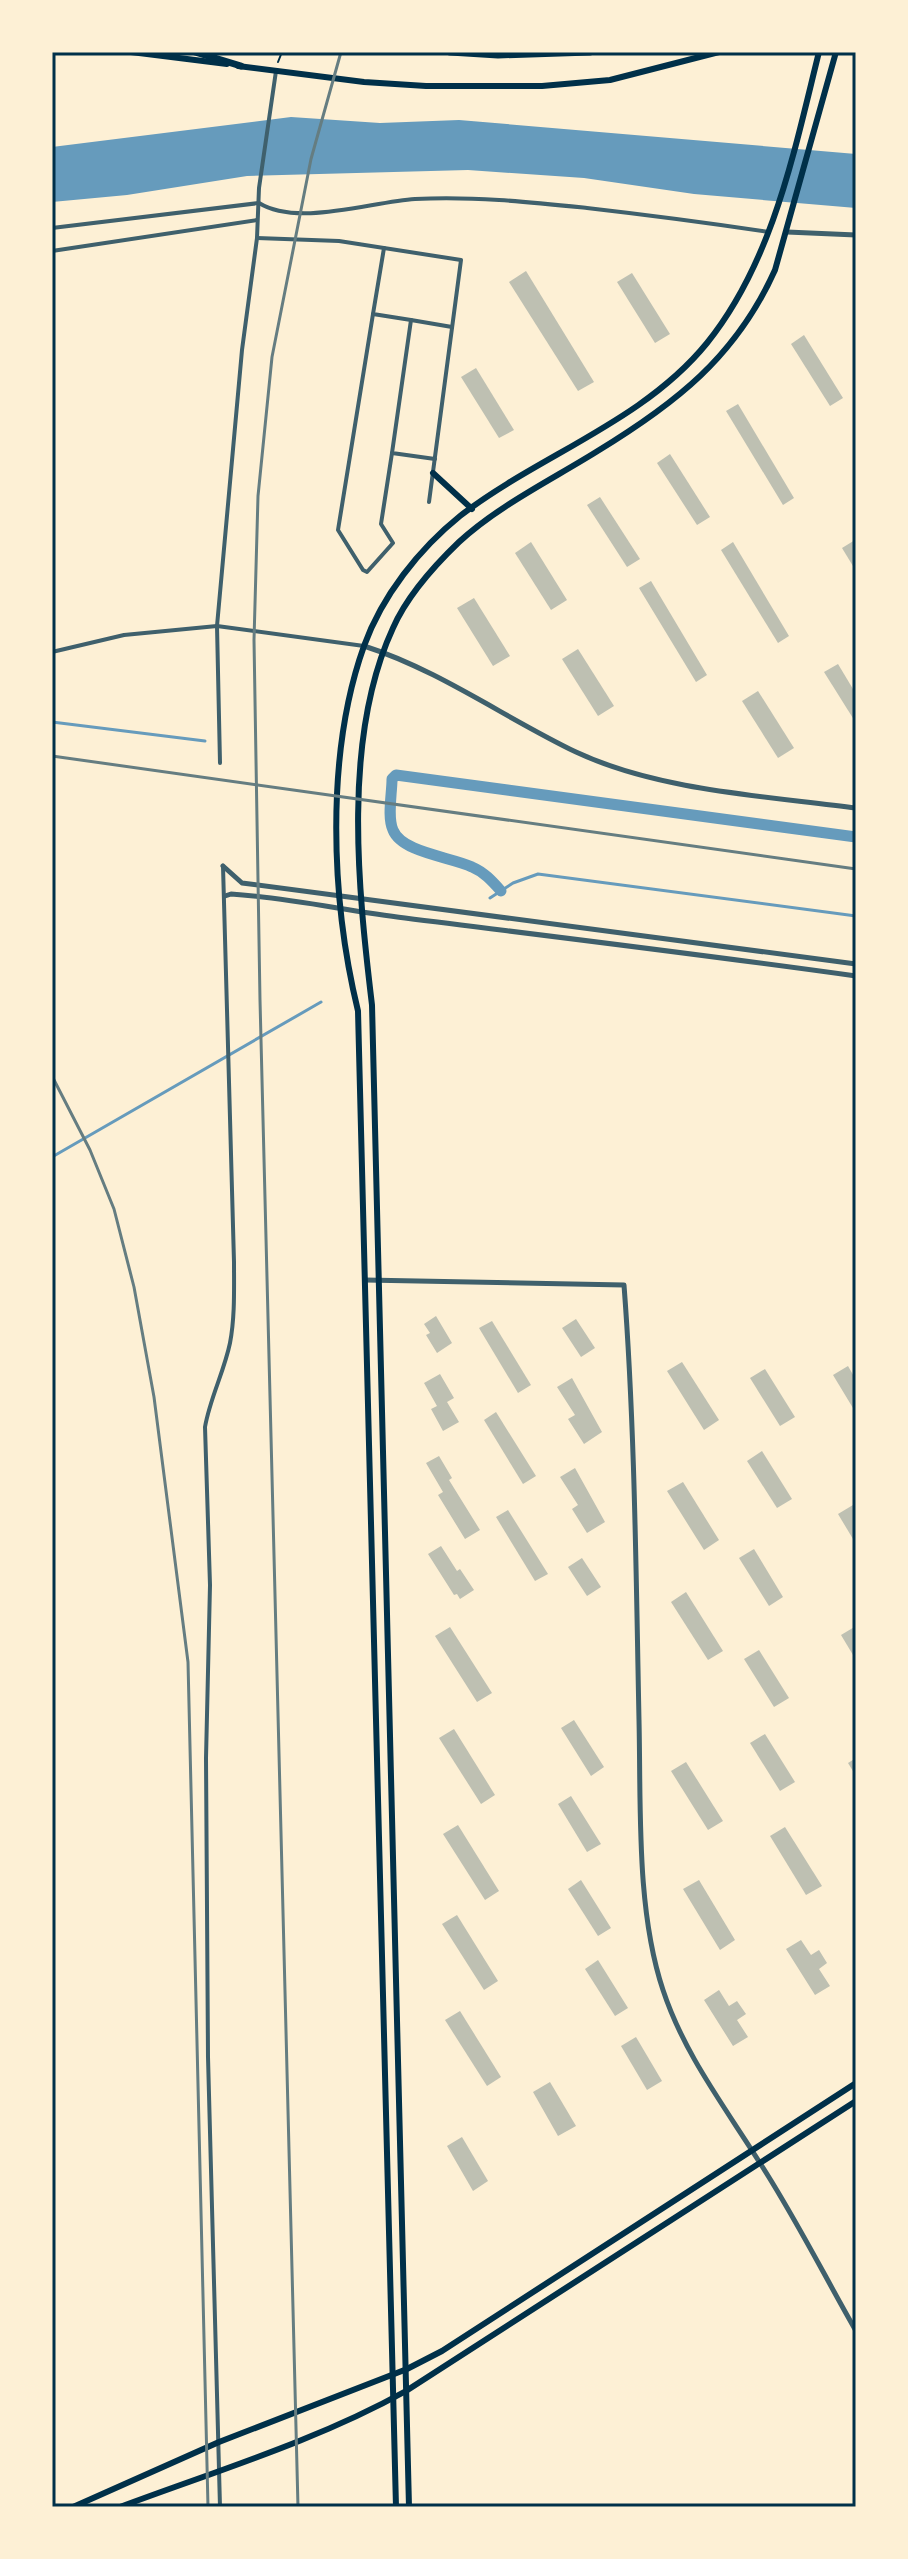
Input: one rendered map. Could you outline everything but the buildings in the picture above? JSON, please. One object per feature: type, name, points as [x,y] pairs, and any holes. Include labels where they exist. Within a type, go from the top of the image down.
[{"type":"highway","points":[[195,52],[241,66]]},
{"type":"highway","points":[[450,52],[498,55],[590,52]]},
{"type":"main road","points":[[131,52],[426,86],[542,86],[610,80],[719,52]]},
{"type":"main road","points":[[396,2507],[358,1011],[346,961],[337,840],[340,754],[349,699],[364,646],[379,613],[412,565],[438,537],[472,509],[640,402],[677,374],[707,343],[749,279],[769,232],[819,52]]},
{"type":"main road","points":[[409,2507],[372,1005],[361,913],[360,788],[363,737],[371,693],[393,626],[416,590],[442,560],[476,528],[661,411],[707,372],[762,299],[787,232],[836,52]]},
{"type":"main road","points":[[433,473],[472,509]]},
{"type":"main road","points":[[73,2507],[219,2442],[407,2369],[480,2327],[856,2083]]},
{"type":"main road","points":[[120,2507],[324,2431],[393,2399],[856,2101]]},
{"type":"street","points":[[220,763],[217,626],[242,350],[257,238],[259,188],[276,71]]},
{"type":"street","points":[[52,228],[259,203],[278,213],[322,212],[413,199],[488,199],[712,222],[769,232]]},
{"type":"street","points":[[52,251],[257,220]]},
{"type":"street","points":[[787,232],[856,235]]},
{"type":"street","points":[[257,238],[339,241],[461,260],[429,502]]},
{"type":"street","points":[[384,248],[338,530],[367,572],[393,543],[381,524],[411,320]]},
{"type":"street","points":[[373,314],[453,327]]},
{"type":"street","points":[[392,453],[435,459]]},
{"type":"street","points":[[52,652],[124,635],[217,626],[364,646],[408,661],[578,753],[628,771],[723,790],[856,808]]},
{"type":"street","points":[[223,866],[242,883],[856,964]]},
{"type":"street","points":[[220,2507],[208,2072],[206,1805],[210,1585],[205,1427],[209,1404],[230,1344],[233,1312],[229,1026],[223,866]]},
{"type":"street","points":[[225,896],[267,896],[361,913],[651,947],[856,976]]},
{"type":"street","points":[[365,1280],[624,1285],[632,1394],[641,1815],[647,1923],[654,1959],[664,1993],[696,2065],[761,2164],[856,2331]]},
{"type":"path","points":[[276,71],[282,52]]},
{"type":"water","points":[[291,117],[380,123],[459,120],[856,154],[856,208],[694,194],[584,178],[468,170],[247,176],[127,195],[52,202],[52,147]]},
{"type":"waterway","points":[[52,722],[205,741]]},
{"type":"waterway","points":[[501,891],[476,869],[417,849],[398,838],[391,825],[390,812],[392,779],[396,775],[856,837]]},
{"type":"waterway","points":[[490,898],[513,883],[538,874],[856,916]]},
{"type":"waterway","points":[[52,1157],[321,1002]]},
{"type":"railway","points":[[298,2507],[260,1000],[254,640],[258,496],[272,357],[311,159],[341,52]]},
{"type":"railway","points":[[52,756],[856,869]]},
{"type":"railway","points":[[52,1076],[90,1150],[114,1209],[134,1287],[154,1397],[188,1662],[208,2507]]}]
